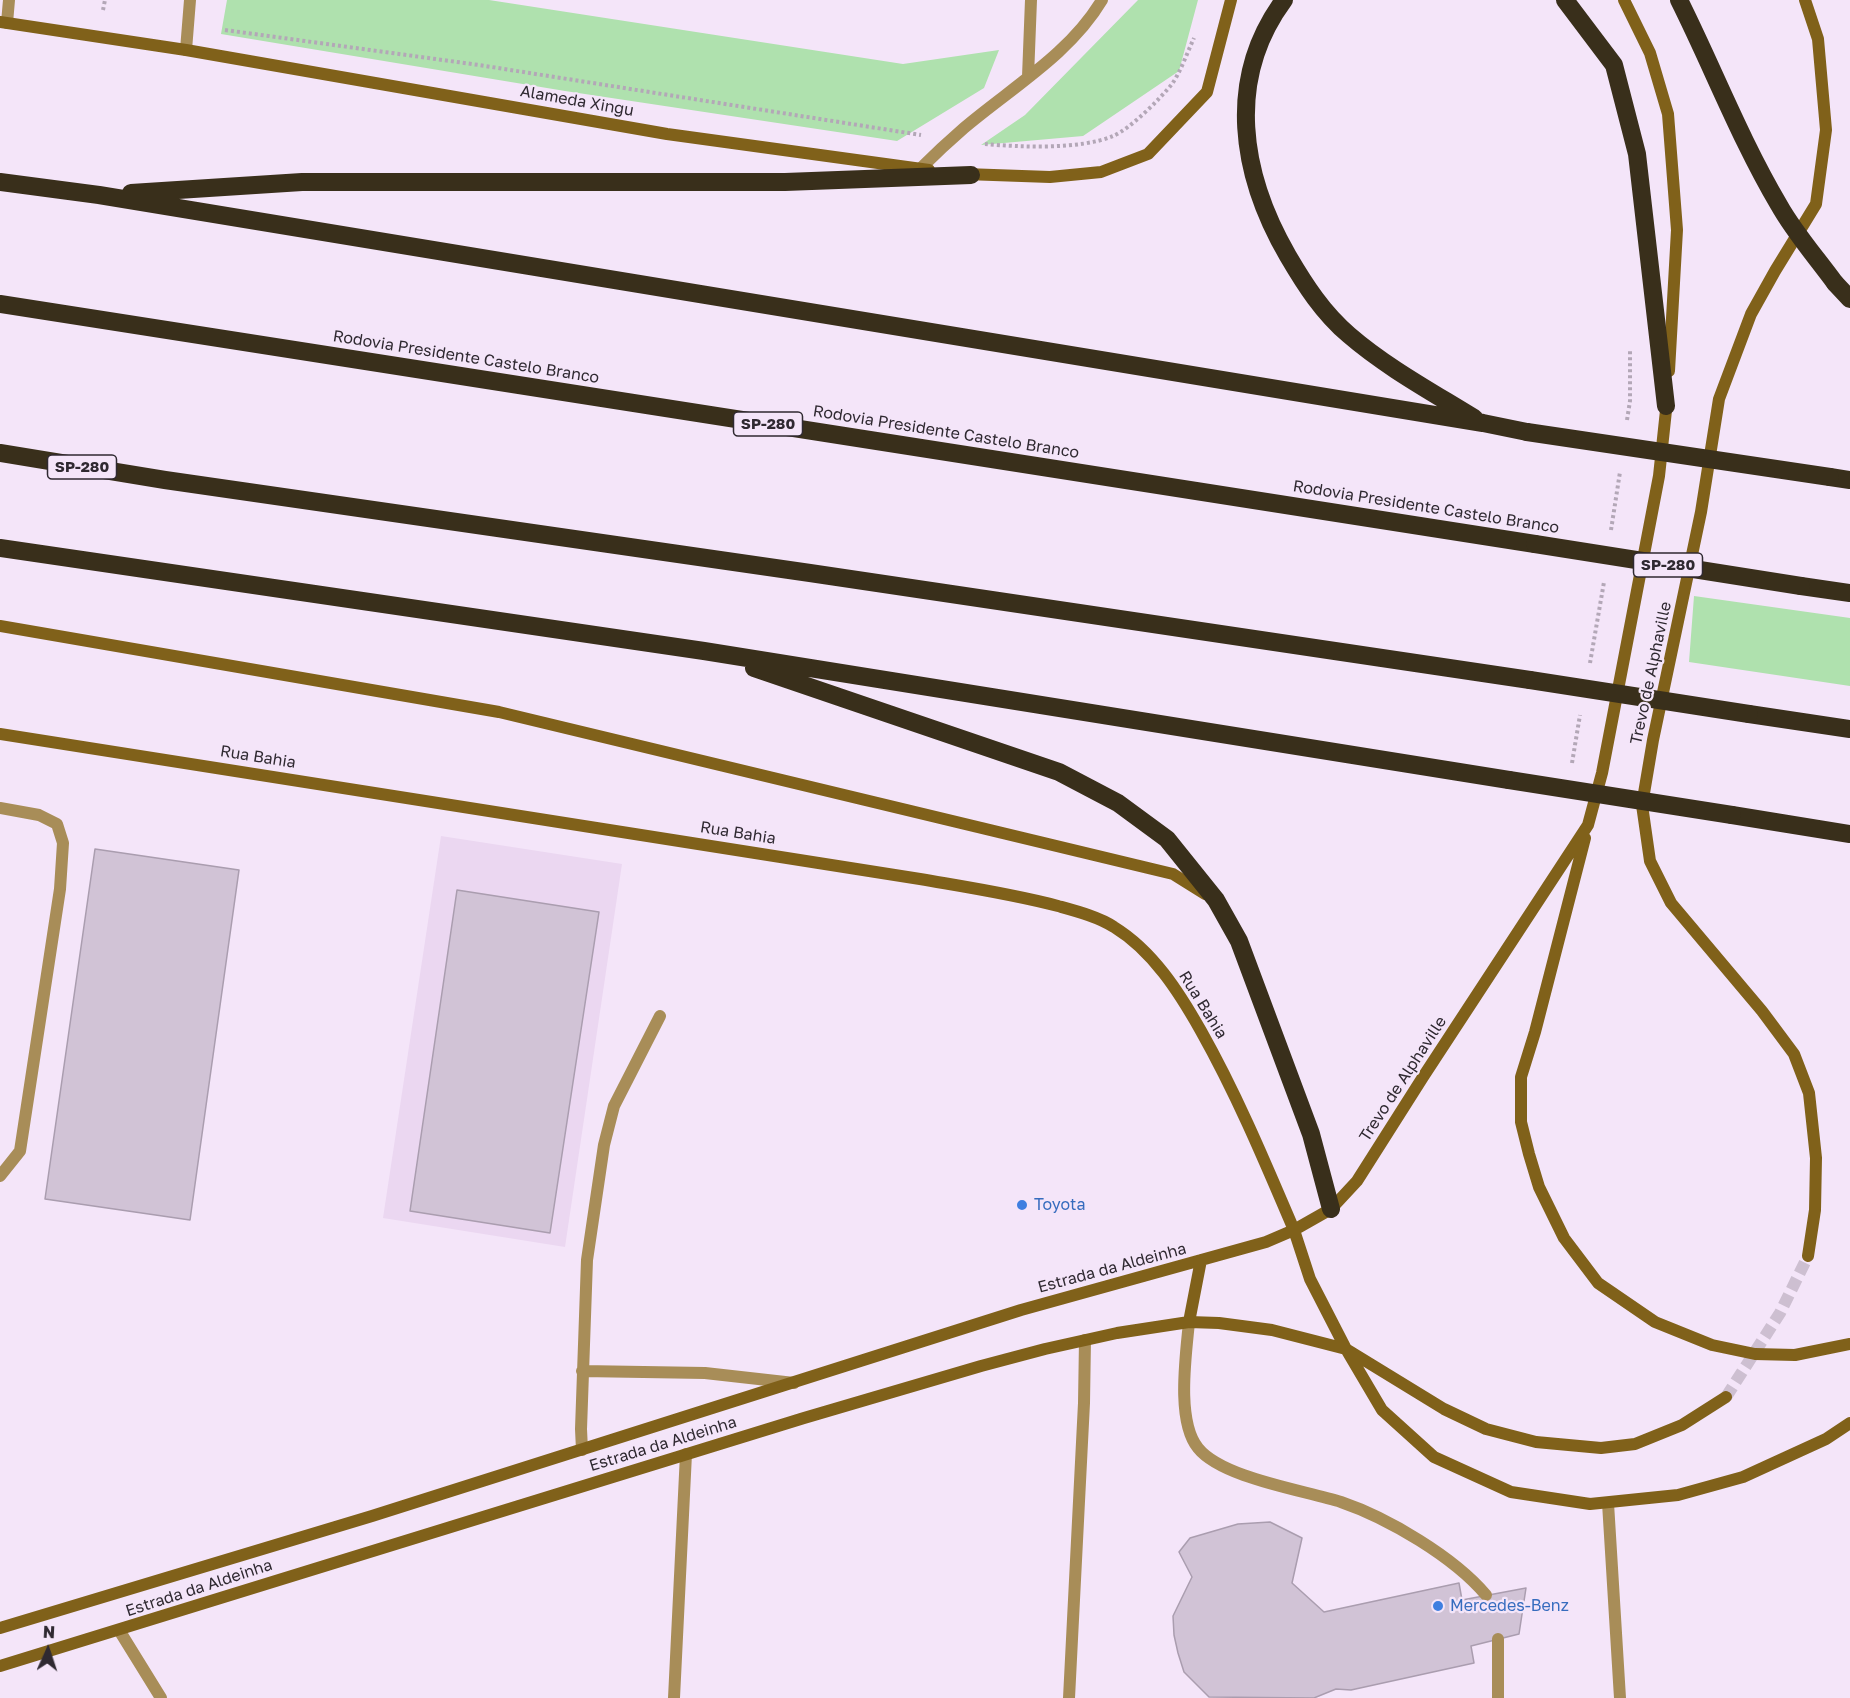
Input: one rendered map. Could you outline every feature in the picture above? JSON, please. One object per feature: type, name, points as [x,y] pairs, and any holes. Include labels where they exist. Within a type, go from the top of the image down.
[{"type":"highway","points":[[1284,0],[1270,19],[1250,70],[1245,123],[1252,176],[1270,226],[1318,304],[1349,335],[1394,368],[1483,423]]},
{"type":"highway","points":[[1565,0],[1614,65],[1637,154],[1666,406]]},
{"type":"highway","points":[[1679,0],[1754,162],[1780,208],[1835,283],[1850,299]]},
{"type":"highway","points":[[99,195],[302,182],[785,182],[971,175]]},
{"type":"highway","points":[[0,182],[99,195],[1527,432],[1850,480]]},
{"type":"highway","name":"Rodovia Presidente Castelo Branco","points":[[0,304],[1850,592]]},
{"type":"highway","name":"SP-280","points":[[0,453],[165,480],[822,575],[1850,729]]},
{"type":"highway","points":[[0,548],[704,651],[1850,834]]},
{"type":"highway","points":[[704,651],[1059,771],[1118,803],[1167,839],[1215,900],[1239,941],[1311,1134],[1331,1209]]},
{"type":"main road","name":"Alameda Xingu","points":[[4,23],[186,50],[668,134],[971,175],[1050,177],[1101,172],[1148,154],[1207,92],[1232,0]]},
{"type":"main road","name":"Trevo de Alphaville","points":[[1294,1230],[1331,1209],[1357,1181],[1422,1077],[1588,825],[1602,773],[1656,487],[1666,406],[1677,230],[1668,114],[1650,53],[1624,0]]},
{"type":"main road","name":"Trevo de Alphaville","points":[[1805,0],[1818,39],[1826,130],[1816,204],[1774,271],[1751,314],[1719,399],[1701,512],[1653,740],[1642,805],[1650,861],[1671,903],[1762,1011],[1794,1054],[1809,1093],[1816,1158],[1815,1210],[1808,1256]]},
{"type":"main road","points":[[0,626],[498,712],[1173,874],[1215,900]]},
{"type":"main road","name":"Rua Bahia","points":[[0,735],[920,879],[1018,896],[1076,911],[1113,926],[1146,952],[1182,999],[1243,1111],[1294,1230],[1310,1279],[1346,1349],[1382,1410],[1434,1457],[1511,1492],[1590,1504],[1608,1503],[1678,1495],[1743,1477],[1826,1439],[1850,1423]]},
{"type":"main road","points":[[1588,825],[1535,1032],[1521,1077],[1521,1122],[1529,1155],[1539,1187],[1564,1238],[1598,1283],[1655,1322],[1712,1345],[1755,1354],[1795,1354],[1850,1344]]},
{"type":"main road","name":"Estrada da Aldeinha","points":[[0,1628],[372,1516],[1021,1310],[1266,1242],[1294,1230]]},
{"type":"main road","points":[[1189,1322],[1201,1260]]},
{"type":"main road","name":"Estrada da Aldeinha","points":[[0,1666],[686,1454],[939,1378],[1085,1340],[1189,1322],[1219,1323],[1272,1330],[1346,1349]]},
{"type":"main road","points":[[1346,1349],[1444,1409],[1486,1429],[1536,1442],[1601,1448],[1635,1444],[1682,1425],[1726,1397]]},
{"type":"lane","points":[[4,23],[9,0]]},
{"type":"lane","points":[[186,50],[190,0]]},
{"type":"lane","points":[[1028,77],[1031,0]]},
{"type":"lane","points":[[920,169],[950,141],[1054,56],[1091,19],[1102,0]]},
{"type":"lane","points":[[0,808],[39,815],[57,824],[63,843],[58,900],[20,1151],[0,1176]]},
{"type":"lane","points":[[582,1450],[582,1371],[587,1260],[604,1145],[614,1106],[660,1016]]},
{"type":"lane","points":[[1189,1322],[1184,1399],[1187,1423],[1197,1447],[1221,1467],[1343,1503],[1397,1528],[1434,1549],[1486,1595]]},
{"type":"lane","points":[[1069,1698],[1085,1340]]},
{"type":"lane","points":[[582,1371],[705,1373],[794,1383]]},
{"type":"lane","points":[[674,1698],[686,1454]]},
{"type":"lane","points":[[1608,1503],[1620,1698]]},
{"type":"lane","points":[[119,1630],[161,1698]]},
{"type":"lane","points":[[1498,1639],[1498,1698]]},
{"type":"path","points":[[103,10],[105,0]]},
{"type":"path","points":[[189,25],[479,65],[840,121],[950,141],[1022,147],[1078,144],[1114,136],[1146,112],[1173,83],[1197,29]]},
{"type":"shaded area","points":[[441,836],[622,864],[565,1247],[383,1218]]},
{"type":"green space","points":[[227,0],[489,0],[903,64],[999,50],[984,88],[897,141],[565,91],[221,34]]},
{"type":"green space","points":[[1138,0],[1198,0],[1179,71],[1083,136],[981,145],[1025,115]]},
{"type":"green space","points":[[1694,596],[1850,618],[1850,686],[1689,662]]},
{"type":"building","points":[[95,849],[239,870],[190,1220],[45,1199]]},
{"type":"building","points":[[457,890],[599,912],[550,1233],[410,1211]]},
{"type":"building","name":"Mercedes-Benz","points":[[1270,1522],[1302,1538],[1292,1583],[1324,1612],[1459,1583],[1462,1600],[1526,1588],[1519,1634],[1471,1646],[1474,1663],[1351,1690],[1336,1689],[1314,1698],[1209,1697],[1184,1672],[1174,1635],[1173,1616],[1192,1577],[1179,1552],[1190,1538],[1238,1524]]},
{"type":"tunnel","points":[[1726,1397],[1780,1313],[1808,1256]]},
{"type":"place","name":"Toyota","points":[[1022,1205]]},
{"type":"place","name":"Mercedes-Benz","points":[[1438,1606]]}]
